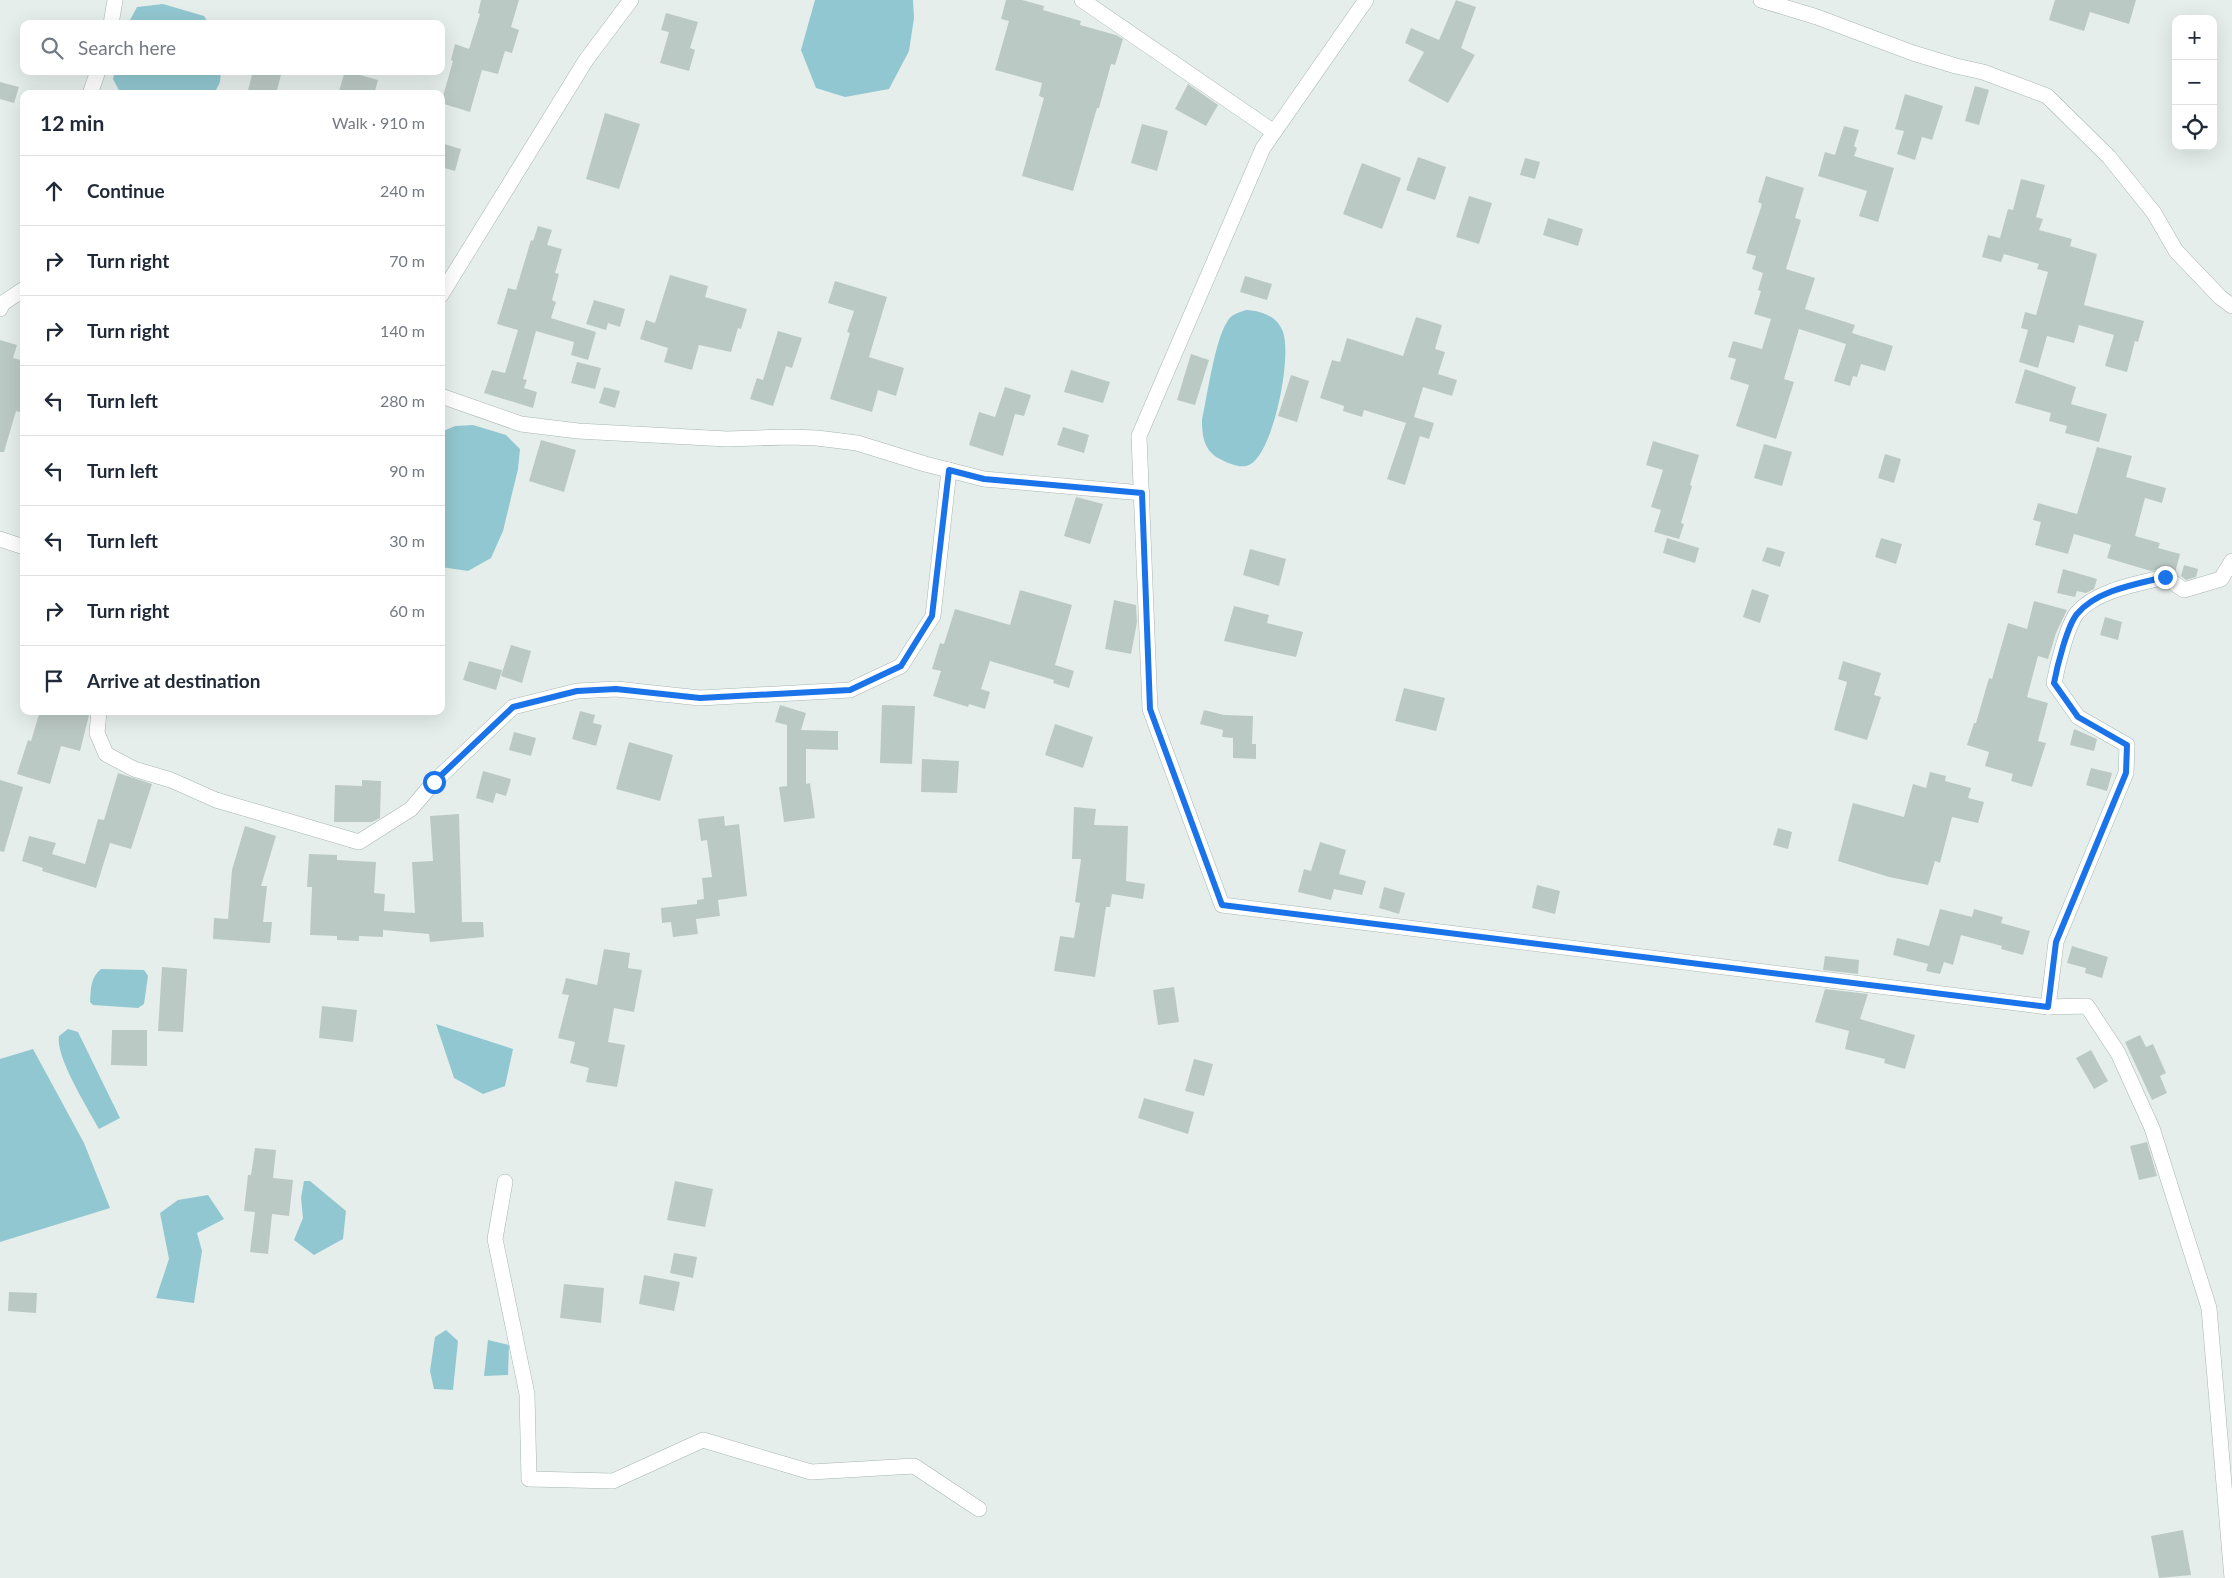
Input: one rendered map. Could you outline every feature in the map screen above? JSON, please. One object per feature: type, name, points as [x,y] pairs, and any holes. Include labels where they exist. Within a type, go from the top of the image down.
[{"type":"street","points":[[112,20],[115,0]]},
{"type":"street","points":[[445,289],[586,60],[631,0]]},
{"type":"street","points":[[1082,0],[1274,132]]},
{"type":"street","points":[[1366,0],[1263,148],[1140,436],[1150,709],[1222,905],[2048,1007],[2087,1006],[2118,1053],[2152,1128],[2209,1308],[2232,1578]]},
{"type":"street","points":[[1761,0],[1818,17],[1912,53],[1983,72],[2047,96],[2109,158],[2154,213],[2176,251],[2220,297],[2232,306]]},
{"type":"street","points":[[91,90],[97,75]]},
{"type":"street","points":[[0,309],[4,303],[20,292]]},
{"type":"street","points":[[445,397],[521,424],[578,430],[727,439],[817,438],[857,443],[984,479],[1142,493]]},
{"type":"street","points":[[99,715],[97,733],[106,754],[134,769],[171,780],[216,800],[358,842],[411,809],[434,782],[513,707],[577,691],[616,689],[700,698],[850,690],[901,666],[932,616],[949,470]]},
{"type":"street","points":[[0,539],[20,546]]},
{"type":"street","points":[[2048,1007],[2056,942],[2126,773],[2127,745],[2078,717],[2054,683],[2060,653],[2077,614],[2105,593],[2165,577],[2184,590],[2221,579],[2232,561]]},
{"type":"street","points":[[505,1182],[495,1239],[526,1394],[529,1479],[613,1481],[703,1440],[811,1472],[914,1466],[978,1509]]},
{"type":"water","points":[[815,0],[913,0],[914,18],[909,51],[889,89],[845,97],[816,88],[801,50]]},
{"type":"water","points":[[163,4],[204,16],[206,20],[130,20],[137,7]]},
{"type":"water","points":[[114,75],[221,75],[216,90],[119,90],[113,79]]},
{"type":"water","points":[[1246,310],[1263,313],[1277,322],[1283,332],[1285,361],[1279,403],[1266,443],[1258,457],[1249,465],[1242,466],[1227,462],[1210,452],[1203,437],[1202,420],[1215,355],[1223,330],[1231,317]]},
{"type":"water","points":[[473,425],[506,435],[520,449],[518,469],[503,531],[491,558],[468,571],[445,568],[445,430],[455,426]]},
{"type":"water","points":[[101,969],[144,970],[148,976],[144,1004],[138,1008],[93,1005],[90,1002],[92,984],[97,972]]},
{"type":"water","points":[[436,1024],[513,1049],[505,1086],[483,1094],[454,1078]]},
{"type":"water","points":[[68,1029],[78,1032],[120,1118],[99,1129],[73,1082],[62,1056],[59,1036]]},
{"type":"water","points":[[33,1049],[84,1143],[110,1208],[0,1242],[0,1059]]},
{"type":"water","points":[[304,1181],[310,1181],[346,1211],[343,1239],[314,1255],[294,1240],[303,1218],[301,1198]]},
{"type":"water","points":[[208,1195],[224,1219],[197,1233],[202,1251],[194,1303],[156,1298],[169,1259],[160,1213],[178,1200]]},
{"type":"water","points":[[446,1330],[458,1341],[453,1390],[434,1389],[430,1371],[435,1337]]},
{"type":"water","points":[[488,1340],[509,1345],[508,1375],[484,1376]]},
{"type":"building","points":[[481,0],[519,0],[511,27],[519,30],[512,53],[505,51],[498,74],[482,70],[470,112],[445,104],[445,90],[453,61],[451,60],[455,44],[469,49],[480,14],[478,13]]},
{"type":"building","points":[[1006,0],[1022,0],[1044,6],[1043,10],[1081,21],[1080,25],[1116,35],[1123,39],[1115,65],[1111,64],[1073,191],[1022,176],[1044,98],[1039,96],[1042,83],[995,70],[1009,21],[1001,19]]},
{"type":"building","points":[[1456,0],[1476,7],[1461,48],[1475,55],[1448,103],[1408,81],[1424,52],[1405,43],[1411,28],[1439,40]]},
{"type":"building","points":[[2055,0],[2136,0],[2129,24],[2090,12],[2084,31],[2049,20]]},
{"type":"building","points":[[666,13],[698,22],[690,48],[695,50],[689,71],[660,63],[669,32],[661,30]]},
{"type":"building","points":[[252,75],[281,75],[277,90],[248,90]]},
{"type":"building","points":[[344,75],[360,75],[378,80],[375,90],[339,90]]},
{"type":"building","points":[[0,82],[19,87],[14,103],[0,99]]},
{"type":"building","points":[[1188,84],[1218,105],[1206,126],[1175,109]]},
{"type":"building","points":[[1975,86],[1989,90],[1979,125],[1965,121]]},
{"type":"building","points":[[1905,94],[1943,106],[1932,140],[1922,137],[1915,160],[1897,154],[1904,131],[1895,129]]},
{"type":"building","points":[[605,113],[640,124],[619,189],[586,179]]},
{"type":"building","points":[[1142,124],[1168,131],[1157,171],[1131,163]]},
{"type":"building","points":[[1844,126],[1859,130],[1854,146],[1857,148],[1854,156],[1894,168],[1878,222],[1859,216],[1867,191],[1818,176],[1825,152],[1835,155]]},
{"type":"building","points":[[445,144],[461,149],[455,171],[445,168]]},
{"type":"building","points":[[1418,157],[1446,167],[1435,200],[1406,190]]},
{"type":"building","points":[[1525,158],[1540,162],[1535,179],[1520,175]]},
{"type":"building","points":[[1362,163],[1401,178],[1382,229],[1343,214]]},
{"type":"building","points":[[1766,176],[1804,188],[1795,218],[1801,220],[1786,269],[1815,278],[1805,309],[1855,325],[1852,333],[1893,346],[1885,371],[1861,364],[1857,377],[1853,376],[1850,386],[1834,381],[1846,344],[1799,329],[1784,379],[1794,382],[1776,439],[1736,426],[1749,385],[1730,379],[1736,359],[1728,357],[1733,341],[1762,349],[1771,319],[1754,314],[1761,291],[1758,290],[1763,273],[1752,269],[1756,256],[1746,253],[1762,204],[1758,202]]},
{"type":"building","points":[[2021,179],[2045,185],[2036,217],[2043,219],[2039,230],[2072,239],[2070,246],[2097,254],[2084,305],[2144,321],[2138,342],[2135,341],[2127,372],[2105,366],[2114,335],[2079,325],[2074,343],[2047,336],[2038,368],[2019,362],[2028,330],[2021,328],[2025,312],[2036,315],[2048,272],[2037,269],[2039,264],[2004,254],[2001,262],[1982,257],[1988,235],[2000,238],[2008,209],[2013,210]]},
{"type":"building","points":[[1469,196],[1492,203],[1479,244],[1456,237]]},
{"type":"building","points":[[1548,218],[1583,229],[1578,246],[1543,235]]},
{"type":"building","points":[[538,226],[552,230],[547,245],[562,249],[555,273],[559,274],[552,300],[556,302],[551,318],[596,332],[588,360],[571,355],[574,342],[536,331],[523,379],[527,380],[524,388],[537,392],[533,408],[484,393],[492,370],[505,373],[518,330],[497,324],[508,288],[516,290],[531,240],[533,241]]},
{"type":"building","points":[[670,275],[708,286],[705,297],[747,309],[741,329],[738,328],[731,352],[699,345],[692,370],[664,362],[668,348],[640,339],[646,320],[655,323]]},
{"type":"building","points":[[1245,276],[1272,284],[1267,300],[1240,292]]},
{"type":"building","points":[[835,281],[887,297],[869,357],[904,368],[896,396],[878,390],[872,412],[830,399],[850,333],[847,332],[854,311],[828,303]]},
{"type":"building","points":[[594,300],[625,309],[620,327],[608,323],[606,330],[586,324]]},
{"type":"building","points":[[1416,317],[1442,325],[1435,349],[1445,352],[1438,374],[1457,380],[1452,396],[1423,387],[1414,417],[1434,423],[1429,439],[1420,436],[1405,485],[1387,479],[1406,423],[1364,410],[1362,417],[1343,411],[1344,406],[1320,398],[1332,360],[1340,362],[1347,338],[1403,356]]},
{"type":"building","points":[[778,331],[802,338],[792,368],[786,366],[773,406],[750,399],[757,378],[763,380]]},
{"type":"building","points":[[0,340],[17,345],[13,358],[20,360],[20,412],[16,411],[4,452],[0,452]]},
{"type":"building","points":[[1191,354],[1209,360],[1195,405],[1177,400]]},
{"type":"building","points":[[577,362],[601,368],[595,389],[571,383]]},
{"type":"building","points":[[2025,369],[2076,387],[2071,404],[2107,414],[2099,442],[2065,433],[2067,426],[2049,421],[2051,413],[2015,403]]},
{"type":"building","points":[[1071,370],[1110,382],[1103,403],[1064,392]]},
{"type":"building","points":[[1291,375],[1309,381],[1297,422],[1278,416]]},
{"type":"building","points":[[604,387],[620,391],[615,408],[599,403]]},
{"type":"building","points":[[1005,387],[1031,395],[1024,416],[1015,414],[1003,456],[969,445],[979,412],[995,417]]},
{"type":"building","points":[[1063,427],[1089,435],[1084,453],[1057,445]]},
{"type":"building","points":[[541,440],[576,450],[564,492],[529,481]]},
{"type":"building","points":[[1653,441],[1699,455],[1690,485],[1692,486],[1681,523],[1684,524],[1679,539],[1654,532],[1661,510],[1651,507],[1663,470],[1646,465]]},
{"type":"building","points":[[1764,444],[1792,452],[1782,486],[1754,478]]},
{"type":"building","points":[[2097,447],[2132,456],[2126,477],[2166,488],[2162,503],[2145,498],[2135,536],[2160,543],[2158,548],[2180,554],[2175,573],[2166,568],[2151,571],[2107,558],[2111,545],[2074,534],[2068,554],[2035,545],[2041,522],[2033,520],[2038,503],[2077,514]]},
{"type":"building","points":[[1885,454],[1901,459],[1894,483],[1878,478]]},
{"type":"building","points":[[1076,497],[1103,504],[1090,544],[1064,536]]},
{"type":"building","points":[[1667,538],[1699,548],[1695,563],[1663,553]]},
{"type":"building","points":[[1881,538],[1902,544],[1896,564],[1875,557]]},
{"type":"building","points":[[1767,547],[1785,552],[1780,567],[1762,561]]},
{"type":"building","points":[[1250,549],[1286,559],[1279,586],[1243,575]]},
{"type":"building","points":[[2184,565],[2198,569],[2196,577],[2186,580],[2181,576]]},
{"type":"building","points":[[2063,569],[2097,579],[2094,589],[2086,593],[2077,591],[2075,597],[2057,593]]},
{"type":"building","points":[[1752,589],[1769,595],[1760,623],[1743,617]]},
{"type":"building","points":[[1020,590],[1072,605],[1055,665],[1074,671],[1069,688],[1053,683],[1054,680],[990,661],[981,689],[990,692],[985,709],[969,704],[968,707],[933,696],[941,671],[932,669],[940,643],[944,644],[955,609],[1010,625]]},
{"type":"building","points":[[1114,600],[1136,605],[1137,622],[1131,654],[1105,649]]},
{"type":"building","points":[[2034,601],[2067,610],[2056,633],[2048,659],[2038,656],[2027,697],[2048,703],[2038,741],[2046,743],[2032,787],[2011,781],[2013,774],[1985,766],[1989,752],[1967,745],[1974,723],[1976,723],[1989,678],[1992,679],[2008,623],[2027,629]]},
{"type":"building","points":[[1234,606],[1269,615],[1267,623],[1303,632],[1296,657],[1224,641]]},
{"type":"building","points":[[2105,617],[2122,622],[2118,640],[2100,635]]},
{"type":"building","points":[[511,645],[531,651],[522,683],[501,676]]},
{"type":"building","points":[[469,661],[502,670],[496,690],[463,680]]},
{"type":"building","points":[[1843,661],[1881,673],[1874,695],[1881,697],[1867,740],[1834,730],[1847,682],[1838,679]]},
{"type":"building","points":[[1404,688],[1445,698],[1436,731],[1395,721]]},
{"type":"building","points":[[780,705],[806,713],[801,730],[838,731],[838,750],[806,749],[806,784],[810,783],[815,818],[784,822],[779,787],[787,786],[787,725],[775,722]]},
{"type":"building","points":[[882,705],[915,706],[912,764],[880,763]]},
{"type":"building","points":[[1204,710],[1224,715],[1253,716],[1252,744],[1256,744],[1256,759],[1233,758],[1233,738],[1222,737],[1223,730],[1200,724]]},
{"type":"building","points":[[580,711],[595,715],[593,723],[602,725],[596,746],[572,739]]},
{"type":"building","points":[[39,715],[89,715],[80,751],[61,746],[50,784],[17,774],[28,740],[31,741]]},
{"type":"building","points":[[1055,724],[1093,737],[1083,768],[1045,755]]},
{"type":"building","points":[[2074,729],[2097,739],[2094,751],[2070,745]]},
{"type":"building","points":[[514,732],[536,738],[531,756],[509,750]]},
{"type":"building","points":[[629,742],[673,755],[660,801],[616,789]]},
{"type":"building","points":[[922,759],[959,761],[957,793],[921,792]]},
{"type":"building","points":[[2091,768],[2112,773],[2107,791],[2086,785]]},
{"type":"building","points":[[483,771],[511,779],[506,796],[496,793],[493,803],[476,798]]},
{"type":"building","points":[[1930,772],[1946,776],[1945,781],[1971,788],[1968,798],[1984,802],[1978,823],[1952,817],[1940,863],[1935,861],[1928,885],[1889,877],[1838,861],[1853,803],[1904,817],[1913,784],[1926,788]]},
{"type":"building","points":[[118,773],[152,784],[131,849],[110,843],[96,888],[42,871],[43,868],[22,861],[29,836],[56,843],[52,854],[85,864],[98,819],[104,820]]},
{"type":"building","points":[[0,780],[23,787],[4,852],[0,851]]},
{"type":"building","points":[[362,780],[381,781],[380,818],[372,822],[334,822],[335,785],[362,786]]},
{"type":"building","points":[[1074,807],[1096,809],[1094,825],[1128,826],[1126,881],[1145,884],[1143,899],[1112,894],[1110,907],[1106,907],[1095,977],[1054,971],[1060,936],[1074,938],[1080,903],[1075,902],[1081,859],[1072,859]]},
{"type":"building","points":[[459,814],[462,922],[483,922],[484,937],[430,942],[429,934],[383,930],[383,937],[359,936],[359,941],[337,940],[337,936],[310,935],[312,887],[307,887],[309,854],[337,855],[337,860],[376,862],[374,893],[385,894],[384,911],[415,913],[412,862],[433,861],[430,816]]},
{"type":"building","points":[[724,816],[725,826],[739,824],[747,896],[718,900],[720,916],[696,919],[698,934],[673,937],[671,922],[662,923],[661,908],[697,904],[697,900],[704,899],[702,878],[712,877],[707,840],[701,841],[698,819]]},
{"type":"building","points":[[245,826],[276,836],[261,886],[267,886],[263,922],[272,922],[270,943],[213,939],[214,918],[228,919],[232,870]]},
{"type":"building","points":[[1778,828],[1792,832],[1788,849],[1773,845]]},
{"type":"building","points":[[1320,842],[1346,850],[1339,874],[1366,881],[1362,895],[1334,889],[1331,900],[1298,892],[1304,869],[1311,871]]},
{"type":"building","points":[[1537,885],[1560,891],[1555,914],[1532,908]]},
{"type":"building","points":[[1384,887],[1405,893],[1399,914],[1379,908]]},
{"type":"building","points":[[1940,909],[1972,917],[1974,909],[2003,917],[2001,923],[2030,931],[2023,955],[2001,949],[2002,946],[1961,935],[1953,965],[1944,962],[1940,974],[1926,971],[1928,964],[1893,955],[1897,938],[1929,946]]},
{"type":"building","points":[[2072,946],[2108,957],[2102,978],[2085,973],[2086,968],[2067,963]]},
{"type":"building","points":[[604,949],[630,953],[628,968],[642,970],[634,1012],[614,1008],[608,1042],[625,1045],[617,1087],[586,1082],[589,1068],[570,1063],[575,1042],[558,1038],[569,995],[562,994],[566,978],[597,985]]},
{"type":"building","points":[[1825,956],[1859,960],[1858,974],[1823,970]]},
{"type":"building","points":[[162,967],[187,969],[183,1032],[158,1031]]},
{"type":"building","points":[[1174,987],[1179,1022],[1158,1025],[1153,990]]},
{"type":"building","points":[[1825,989],[1868,994],[1860,1019],[1915,1035],[1905,1069],[1884,1063],[1885,1059],[1845,1049],[1849,1031],[1815,1022]]},
{"type":"building","points":[[322,1006],[357,1010],[353,1042],[319,1038]]},
{"type":"building","points":[[112,1030],[147,1030],[147,1066],[111,1065]]},
{"type":"building","points":[[2140,1035],[2146,1047],[2153,1044],[2166,1073],[2160,1076],[2167,1093],[2152,1100],[2125,1042]]},
{"type":"building","points":[[2091,1050],[2108,1081],[2094,1089],[2076,1058]]},
{"type":"building","points":[[1194,1059],[1213,1064],[1204,1096],[1185,1091]]},
{"type":"building","points":[[1144,1098],[1194,1112],[1188,1134],[1138,1118]]},
{"type":"building","points":[[2147,1142],[2157,1176],[2139,1180],[2130,1146]]},
{"type":"building","points":[[255,1148],[276,1150],[273,1178],[293,1180],[289,1216],[272,1214],[268,1254],[250,1252],[255,1212],[244,1211],[248,1175],[251,1175]]},
{"type":"building","points":[[675,1181],[713,1189],[705,1227],[667,1220]]},
{"type":"building","points":[[674,1253],[697,1257],[693,1278],[670,1273]]},
{"type":"building","points":[[644,1275],[680,1282],[674,1311],[639,1304]]},
{"type":"building","points":[[564,1284],[604,1288],[601,1323],[560,1318]]},
{"type":"building","points":[[9,1292],[37,1293],[36,1313],[8,1311]]},
{"type":"building","points":[[2183,1530],[2191,1575],[2159,1578],[2151,1536]]},
{"type":"route","points":[[434,782],[513,707],[577,691],[616,689],[700,698],[850,690],[901,666],[932,616],[949,470],[984,479],[1142,493],[1150,709],[1222,905],[2048,1007],[2056,942],[2074,895],[2112,811],[2126,773],[2127,745],[2078,717],[2054,683],[2060,653],[2077,614],[2105,593],[2165,577]]}]
